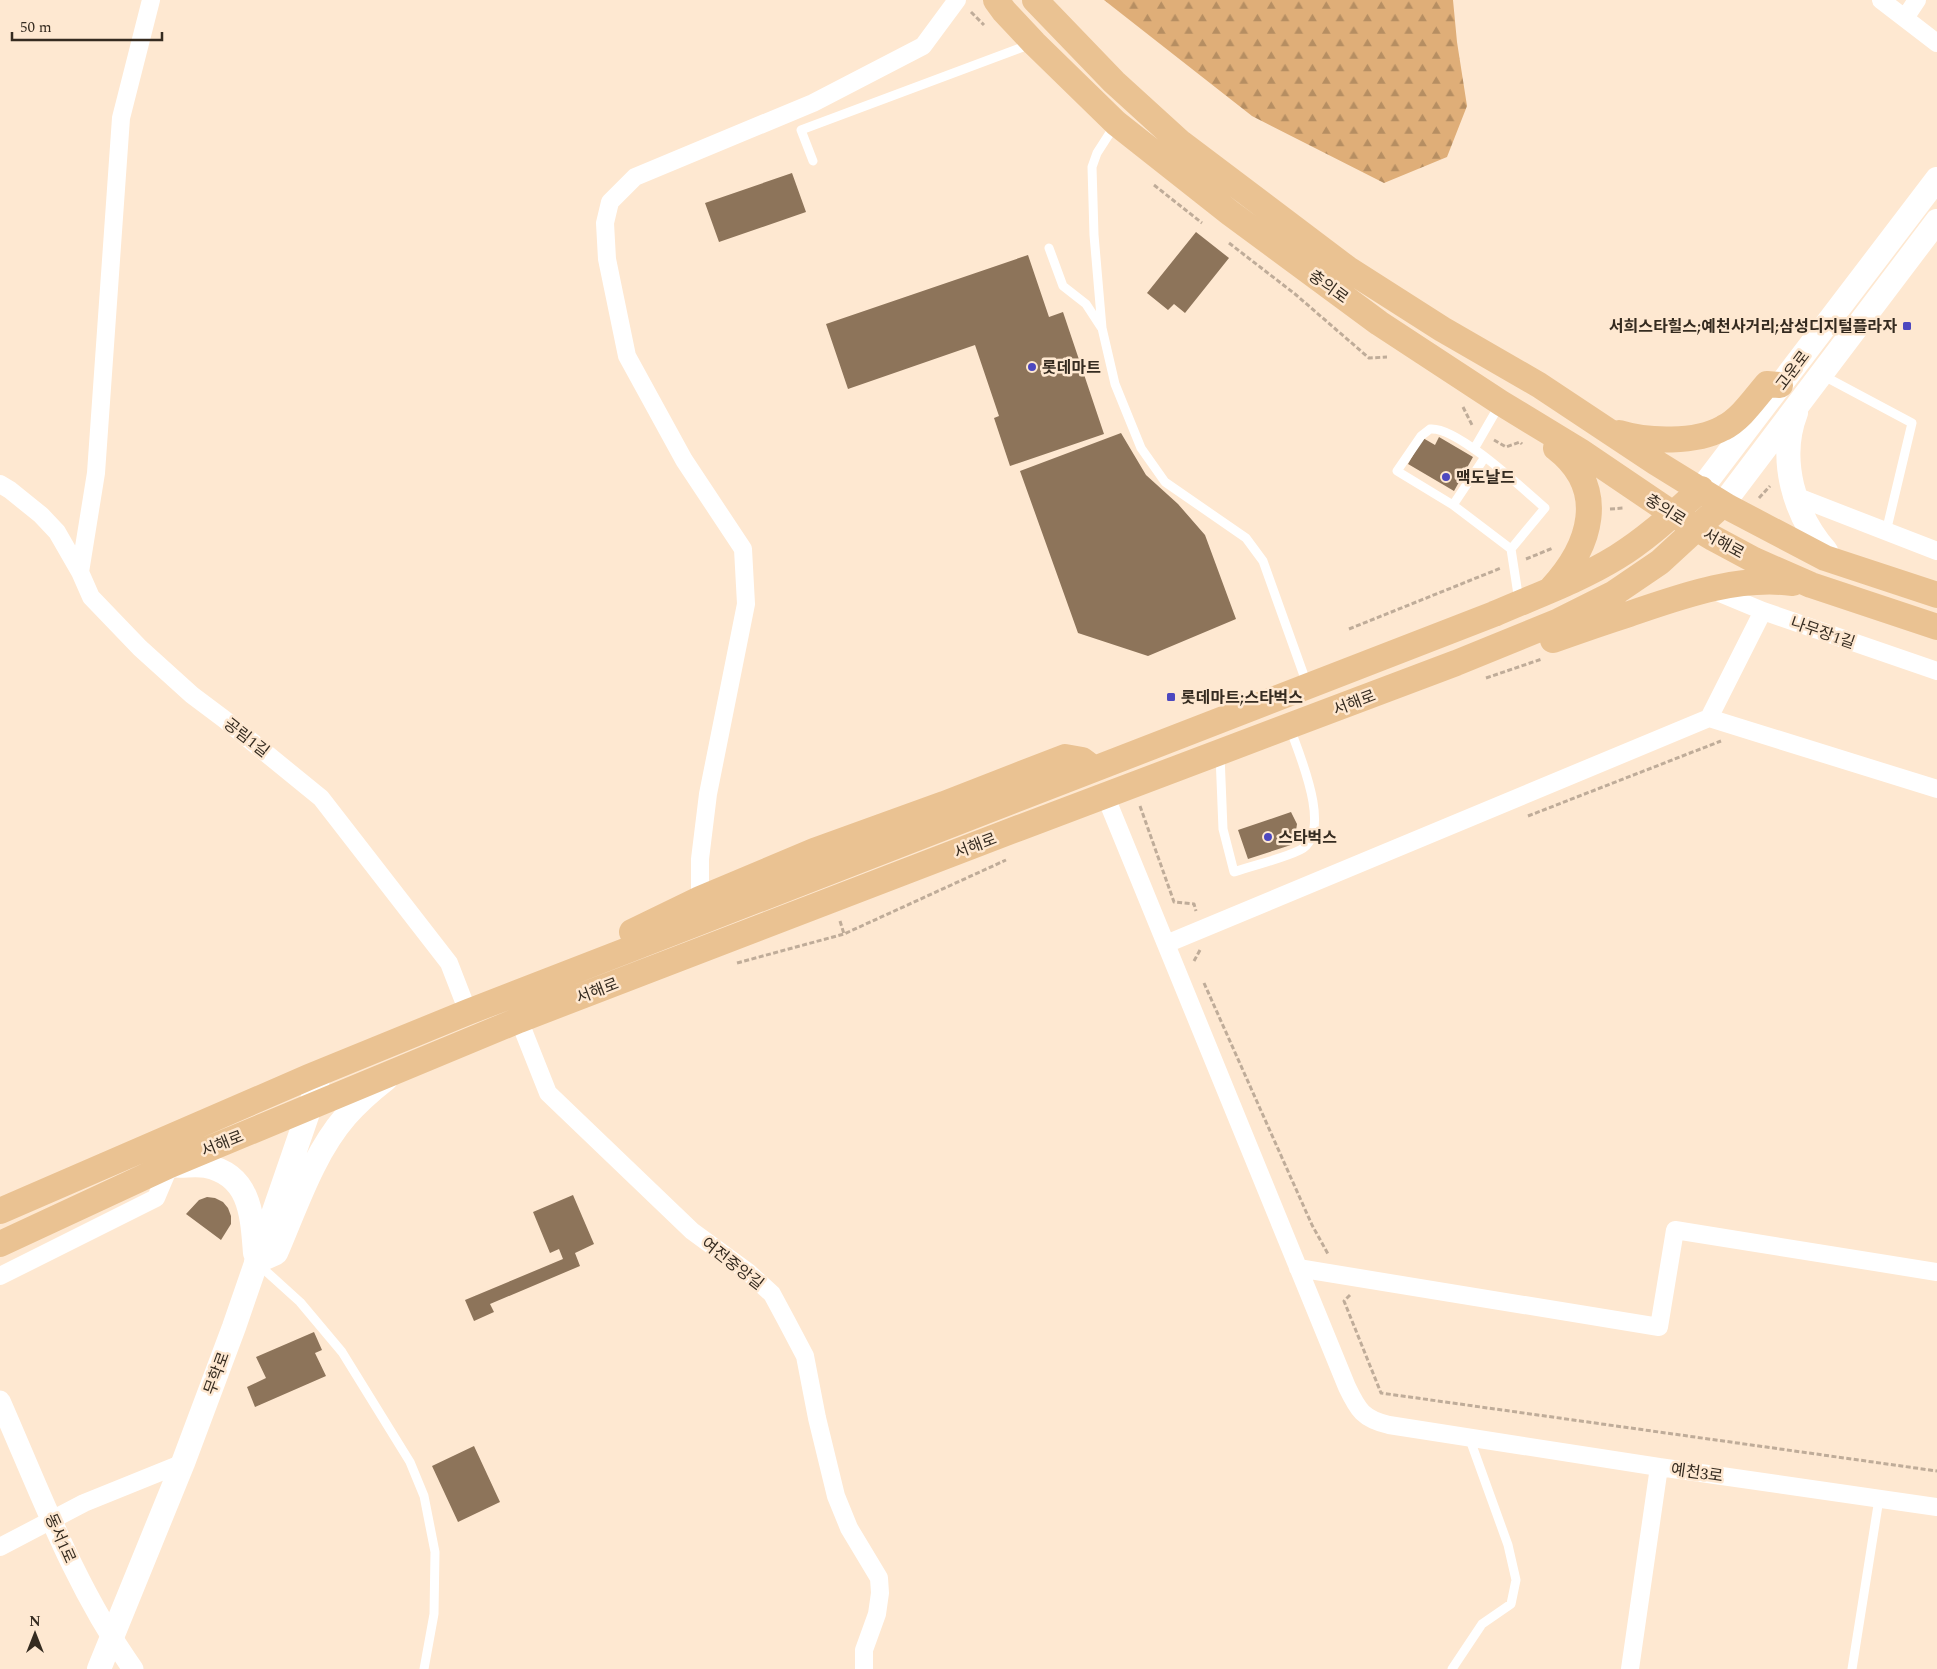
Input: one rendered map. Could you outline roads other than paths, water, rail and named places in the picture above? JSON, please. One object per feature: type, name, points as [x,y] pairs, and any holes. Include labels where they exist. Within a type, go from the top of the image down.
[{"type":"main road","name":"충의로","points":[[996,0],[1004,11],[1023,48],[1230,213],[1378,323],[1696,527]]},
{"type":"main road","name":"충의로","points":[[1035,0],[1114,82],[1181,143],[1270,212],[1348,269],[1442,328],[1539,385],[1722,504]]},
{"type":"main road","name":"고운로","points":[[1701,489],[1937,180]]},
{"type":"main road","name":"고운로","points":[[1722,504],[1937,221]]},
{"type":"main road","points":[[1456,663],[1464,671],[1669,600],[1710,589],[1738,583],[1763,581],[1811,584],[1808,576],[1810,565],[1817,559],[1825,558],[1826,551],[1815,538],[1795,496],[1788,472],[1793,424],[1802,400],[1794,401],[1788,399],[1780,390],[1780,385],[1767,384],[1732,422],[1722,429],[1703,436],[1680,439],[1640,438],[1597,424]]},
{"type":"main road","points":[[1539,385],[1544,395],[1541,408],[1535,413],[1523,416],[1525,424],[1568,457],[1576,467],[1587,490],[1589,501],[1590,514],[1583,540],[1569,567],[1550,589],[1562,592],[1568,602],[1567,610],[1559,621]]},
{"type":"main road","name":"서해로","points":[[0,1211],[320,1072],[468,1012],[1308,686],[1577,578],[1615,558],[1654,532],[1701,489]]},
{"type":"main road","points":[[1696,527],[1722,504]]},
{"type":"main road","name":"서해로","points":[[1722,504],[1825,558],[1937,595]]},
{"type":"main road","name":"서해로","points":[[0,1244],[170,1165],[519,1020],[1105,795],[1456,663],[1559,621],[1612,594],[1652,568],[1696,527],[1754,560],[1811,584],[1937,627]]},
{"type":"main road","points":[[468,1012],[700,899],[814,852],[1065,757],[1082,760],[1094,769]]},
{"type":"main road","name":"무학로","points":[[99,1669],[183,1463],[256,1262],[310,1107],[320,1072]]},
{"type":"main road","points":[[170,1165],[205,1166],[223,1172],[235,1180],[246,1195],[252,1215],[256,1262],[276,1253],[316,1162],[345,1116],[363,1097],[393,1073]]},
{"type":"street","points":[[80,572],[96,473],[121,118],[151,0]]},
{"type":"street","points":[[1881,0],[1937,43]]},
{"type":"street","points":[[1905,18],[1917,0]]},
{"type":"street","points":[[700,899],[700,859],[708,794],[746,604],[743,549],[684,460],[627,356],[608,260],[605,223],[610,202],[635,178],[813,104],[923,46],[964,6]]},
{"type":"street","name":"공림1길","points":[[0,484],[41,516],[57,532],[80,572],[91,597],[140,648],[192,695],[240,731],[321,798],[449,963],[468,1012]]},
{"type":"street","points":[[1795,496],[1937,551]]},
{"type":"street","name":"나무장1길","points":[[1710,589],[1763,611],[1937,672]]},
{"type":"street","points":[[1166,944],[1205,934],[1709,718],[1763,611]]},
{"type":"street","points":[[1709,718],[1937,790]]},
{"type":"street","points":[[1105,795],[1347,1387],[1359,1410],[1367,1418],[1379,1423],[1659,1467]]},
{"type":"street","name":"여전중앙길","points":[[519,1020],[548,1093],[692,1231],[748,1272],[772,1294],[786,1320],[805,1356],[817,1418],[836,1496],[849,1528],[878,1578],[880,1594],[878,1614],[864,1650],[864,1669]]},
{"type":"street","points":[[0,1276],[156,1198],[170,1165]]},
{"type":"street","points":[[1298,1268],[1659,1326],[1675,1230],[1937,1272]]},
{"type":"street","name":"동서1로","points":[[0,1401],[85,1590],[112,1639],[133,1669]]},
{"type":"street","points":[[0,1547],[84,1503],[183,1463]]},
{"type":"street","name":"예천3로","points":[[1630,1669],[1659,1467],[1937,1507]]},
{"type":"lane","points":[[813,160],[801,130],[1023,48]]},
{"type":"lane","points":[[1116,123],[1097,153],[1092,167],[1094,235],[1102,328],[1115,384],[1141,448],[1165,482],[1246,538],[1263,561],[1308,686]]},
{"type":"lane","points":[[1049,248],[1063,286],[1086,304],[1102,328]]},
{"type":"lane","points":[[1820,375],[1912,423],[1886,532]]},
{"type":"lane","points":[[1474,449],[1501,403]]},
{"type":"lane","points":[[1511,549],[1545,508],[1474,449],[1436,429],[1430,430],[1421,436],[1398,471],[1453,505],[1511,549],[1520,602]]},
{"type":"lane","points":[[1453,505],[1485,457]]},
{"type":"lane","points":[[1220,752],[1223,829],[1234,872],[1302,850],[1311,839],[1315,828],[1315,811],[1290,726]]},
{"type":"lane","points":[[256,1262],[300,1302],[342,1352],[410,1462],[424,1496],[435,1552],[434,1614],[424,1669]]},
{"type":"lane","points":[[1452,1669],[1482,1624],[1511,1604],[1516,1580],[1508,1545],[1468,1437]]},
{"type":"lane","points":[[1852,1669],[1879,1498]]},
{"type":"place","name":"서희스타힐스;예천사거리;삼성디지털플라자","points":[[1907,326]]},
{"type":"place","name":"롯데마트","points":[[1032,367]]},
{"type":"place","name":"맥도날드","points":[[1446,477]]},
{"type":"place","name":"롯데마트;스타벅스","points":[[1171,697]]},
{"type":"place","name":"스타벅스","points":[[1268,837]]}]
